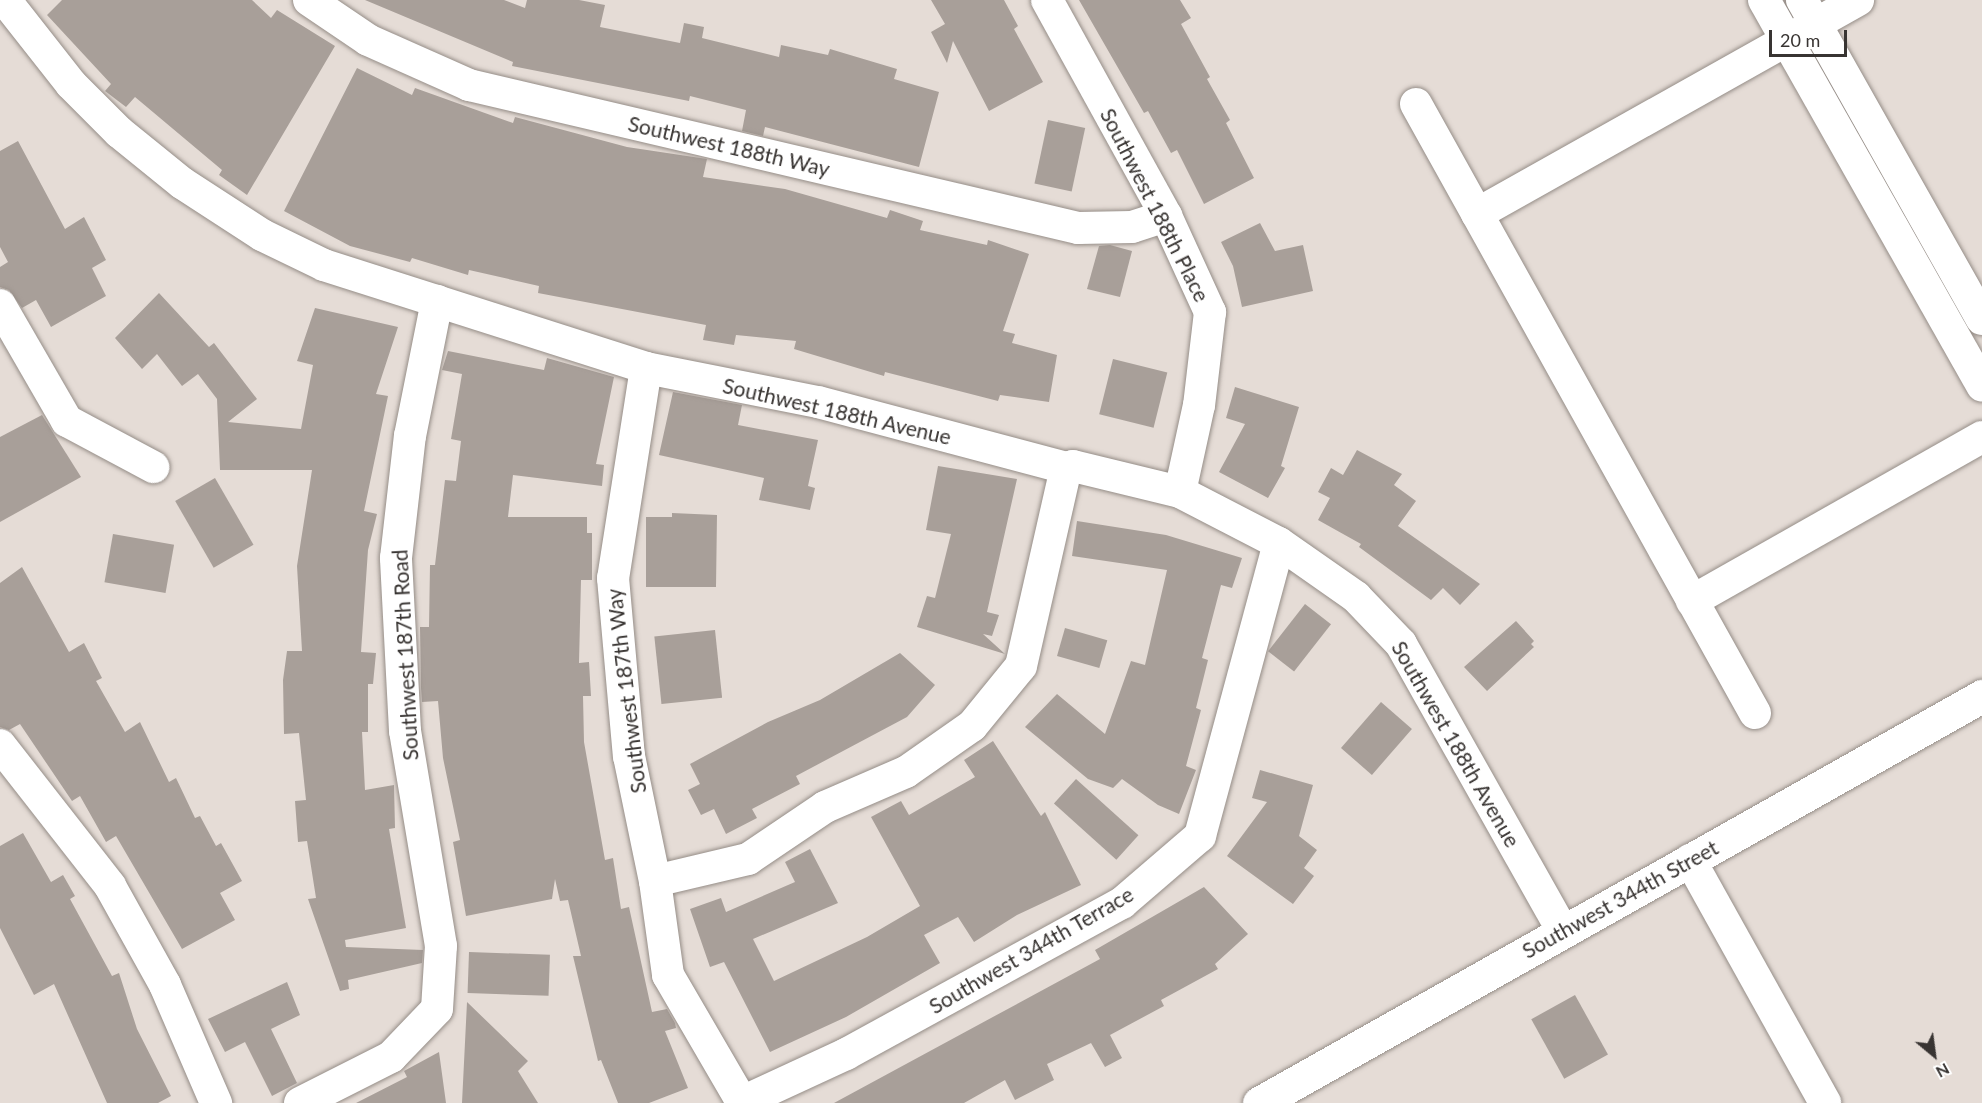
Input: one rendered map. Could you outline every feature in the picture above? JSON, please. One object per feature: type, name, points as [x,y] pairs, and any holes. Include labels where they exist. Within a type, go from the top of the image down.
[{"type":"main road","name":"Southwest 344th Street","points":[[1259,1103],[1982,696]]},
{"type":"street","name":"Southwest 188th Avenue","points":[[5,0],[71,84],[119,132],[182,183],[262,235],[324,265],[646,368],[818,402],[1066,468],[1073,466],[1179,492],[1279,543],[1356,597],[1401,644],[1563,932]]},
{"type":"street","name":"Southwest 188th Way","points":[[309,0],[368,40],[469,85],[1078,228],[1132,227],[1166,216]]},
{"type":"street","name":"Southwest 188th Place","points":[[1047,0],[1166,216],[1210,312],[1199,405],[1179,492]]},
{"type":"street","points":[[1764,0],[1982,386]]},
{"type":"street","points":[[1477,214],[1786,41],[1808,12],[1858,0]]},
{"type":"street","points":[[1808,12],[1982,319]]},
{"type":"street","points":[[1416,104],[1755,713]]},
{"type":"street","name":"Southwest 187th Road","points":[[300,1103],[391,1057],[437,1009],[441,946],[405,731],[396,558],[410,436],[437,301]]},
{"type":"street","points":[[0,305],[67,421],[153,467]]},
{"type":"street","name":"Southwest 187th Way","points":[[646,368],[613,578],[629,756],[655,881],[668,975],[741,1102]]},
{"type":"street","points":[[1692,601],[1982,437]]},
{"type":"street","points":[[655,881],[748,859],[825,807],[906,772],[972,726],[1021,666],[1066,468]]},
{"type":"street","name":"Southwest 344th Terrace","points":[[741,1102],[846,1054],[1122,903],[1200,836],[1279,543]]},
{"type":"street","points":[[0,745],[110,886],[165,985],[216,1103]]},
{"type":"street","points":[[1690,860],[1825,1103]]},
{"type":"building","points":[[62,0],[252,0],[271,18],[277,10],[335,46],[247,195],[219,175],[222,170],[135,97],[126,107],[105,91],[111,84],[47,15]]},
{"type":"building","points":[[365,0],[504,0],[525,8],[527,0],[579,0],[605,5],[600,27],[680,43],[684,23],[704,27],[702,38],[779,57],[781,45],[828,55],[830,49],[897,69],[894,79],[939,92],[919,167],[765,127],[763,136],[742,131],[746,110],[690,96],[689,101],[512,66],[513,62]]},
{"type":"building","points":[[931,0],[1004,0],[1018,26],[1014,29],[1043,82],[989,111],[953,41],[947,63],[931,32],[945,24]]},
{"type":"building","points":[[1079,0],[1180,0],[1191,18],[1181,24],[1210,77],[1207,79],[1230,120],[1226,123],[1254,178],[1204,204],[1177,150],[1171,153],[1148,111],[1144,113]]},
{"type":"building","points":[[357,68],[412,95],[415,88],[513,123],[515,117],[627,147],[707,159],[703,177],[785,189],[887,218],[890,210],[923,221],[920,230],[987,245],[988,240],[1029,254],[1003,331],[1015,334],[1012,343],[1057,355],[1049,402],[1000,395],[998,401],[885,372],[884,376],[794,349],[796,341],[736,335],[734,345],[703,340],[706,325],[538,293],[539,286],[469,270],[468,275],[412,258],[410,262],[350,246],[284,211]]},
{"type":"building","points":[[1048,120],[1085,128],[1072,191],[1034,184]]},
{"type":"building","points":[[18,141],[65,229],[84,217],[106,260],[92,268],[106,296],[51,327],[36,300],[22,308],[9,290],[0,287],[0,267],[8,262],[0,247],[0,151]]},
{"type":"building","points":[[1260,223],[1275,251],[1303,245],[1313,291],[1242,307],[1233,266],[1221,242]]},
{"type":"building","points":[[1110,245],[1132,251],[1120,297],[1087,289],[1099,246]]},
{"type":"building","points":[[159,293],[209,347],[214,343],[257,399],[228,422],[301,429],[313,365],[297,361],[315,308],[398,327],[376,394],[388,396],[364,511],[377,514],[368,550],[361,652],[376,653],[373,684],[368,684],[368,732],[362,732],[365,790],[394,785],[395,828],[389,829],[406,928],[345,940],[346,947],[423,950],[422,963],[348,980],[349,989],[340,991],[308,899],[316,898],[307,841],[298,842],[295,801],[306,800],[299,733],[284,734],[283,680],[287,651],[302,651],[297,566],[312,470],[220,470],[217,399],[198,374],[182,386],[157,354],[142,369],[115,338]]},
{"type":"building","points":[[448,351],[544,370],[547,358],[614,377],[596,464],[604,465],[602,486],[513,475],[508,517],[587,517],[587,533],[592,533],[592,580],[581,580],[579,663],[589,662],[591,696],[583,696],[584,742],[605,860],[613,858],[621,909],[629,907],[652,1012],[667,1009],[675,1023],[676,1028],[665,1031],[688,1088],[649,1103],[618,1103],[601,1060],[598,1061],[573,956],[581,956],[568,900],[560,901],[555,879],[552,899],[466,916],[453,842],[460,840],[443,758],[438,701],[422,702],[421,688],[420,627],[429,627],[430,565],[435,565],[445,480],[456,481],[461,441],[451,439],[462,374],[442,370]]},
{"type":"building","points":[[1113,359],[1167,373],[1154,428],[1099,414]]},
{"type":"building","points":[[1235,387],[1299,407],[1281,466],[1285,468],[1268,498],[1219,472],[1245,424],[1226,418]]},
{"type":"building","points":[[673,392],[742,405],[738,425],[818,440],[808,486],[815,488],[810,510],[759,500],[764,478],[659,455]]},
{"type":"building","points":[[42,415],[81,477],[0,522],[0,437]]},
{"type":"building","points":[[1357,450],[1402,474],[1394,485],[1416,501],[1398,526],[1480,584],[1460,605],[1443,588],[1431,600],[1359,547],[1361,544],[1318,520],[1330,498],[1318,492],[1331,468],[1343,475]]},
{"type":"building","points":[[938,466],[1017,479],[987,612],[999,615],[992,636],[983,634],[1005,654],[917,627],[927,596],[935,598],[951,534],[926,530]]},
{"type":"building","points":[[215,478],[254,545],[214,568],[175,501]]},
{"type":"building","points":[[672,513],[717,515],[716,587],[646,587],[646,517],[672,517]]},
{"type":"building","points":[[1077,521],[1166,535],[1242,558],[1232,588],[1221,585],[1202,658],[1208,660],[1196,708],[1201,710],[1186,766],[1196,770],[1179,814],[1158,805],[1122,779],[1113,788],[1088,779],[1025,727],[1057,694],[1105,734],[1131,661],[1145,665],[1167,570],[1072,556]]},
{"type":"building","points":[[113,534],[174,545],[166,593],[104,582]]},
{"type":"building","points":[[22,567],[69,652],[84,643],[102,678],[96,681],[125,732],[140,722],[169,782],[176,778],[195,818],[200,816],[216,846],[221,843],[242,881],[220,893],[235,920],[182,949],[116,836],[106,842],[80,796],[72,801],[20,724],[9,730],[0,727],[0,583]]},
{"type":"building","points":[[1305,604],[1331,624],[1294,672],[1268,651]]},
{"type":"building","points":[[1516,621],[1534,641],[1531,644],[1534,647],[1487,691],[1464,667]]},
{"type":"building","points":[[1065,628],[1107,640],[1099,668],[1057,656]]},
{"type":"building","points":[[715,630],[722,698],[661,704],[654,636]]},
{"type":"building","points":[[900,653],[935,685],[907,717],[796,776],[800,784],[752,809],[757,818],[726,834],[714,809],[701,815],[688,790],[700,784],[690,764],[768,722],[820,700]]},
{"type":"building","points":[[1381,702],[1412,729],[1372,775],[1341,748]]},
{"type":"building","points":[[993,741],[1041,816],[1045,812],[1081,885],[1017,915],[974,942],[958,917],[924,935],[940,963],[846,1017],[770,1052],[724,962],[710,967],[690,909],[721,898],[726,912],[795,882],[785,862],[810,849],[838,903],[753,939],[774,981],[867,937],[920,906],[871,817],[901,801],[909,815],[975,777],[964,760]]},
{"type":"building","points":[[1260,770],[1313,785],[1299,836],[1317,850],[1304,868],[1314,876],[1293,904],[1227,856],[1267,802],[1252,798]]},
{"type":"building","points":[[1076,779],[1138,835],[1116,860],[1054,804]]},
{"type":"building","points":[[23,833],[51,882],[63,875],[75,896],[70,899],[112,976],[119,973],[137,1029],[171,1096],[158,1103],[107,1103],[54,984],[34,995],[0,928],[0,846]]},
{"type":"building","points":[[1204,887],[1248,934],[1215,964],[1218,969],[1161,1000],[1164,1006],[1110,1035],[1122,1058],[1105,1067],[1091,1043],[1047,1064],[1054,1080],[1015,1100],[1005,1080],[964,1103],[834,1103],[1100,959],[1095,950]]},
{"type":"building","points":[[469,952],[550,955],[549,996],[468,993]]},
{"type":"building","points":[[287,982],[300,1015],[271,1029],[297,1083],[272,1096],[245,1042],[225,1052],[208,1019]]},
{"type":"building","points":[[1575,995],[1608,1054],[1564,1079],[1531,1019]]},
{"type":"building","points":[[467,1002],[528,1061],[518,1071],[538,1103],[462,1103]]},
{"type":"building","points":[[439,1052],[446,1103],[356,1103],[407,1077],[404,1071]]}]
